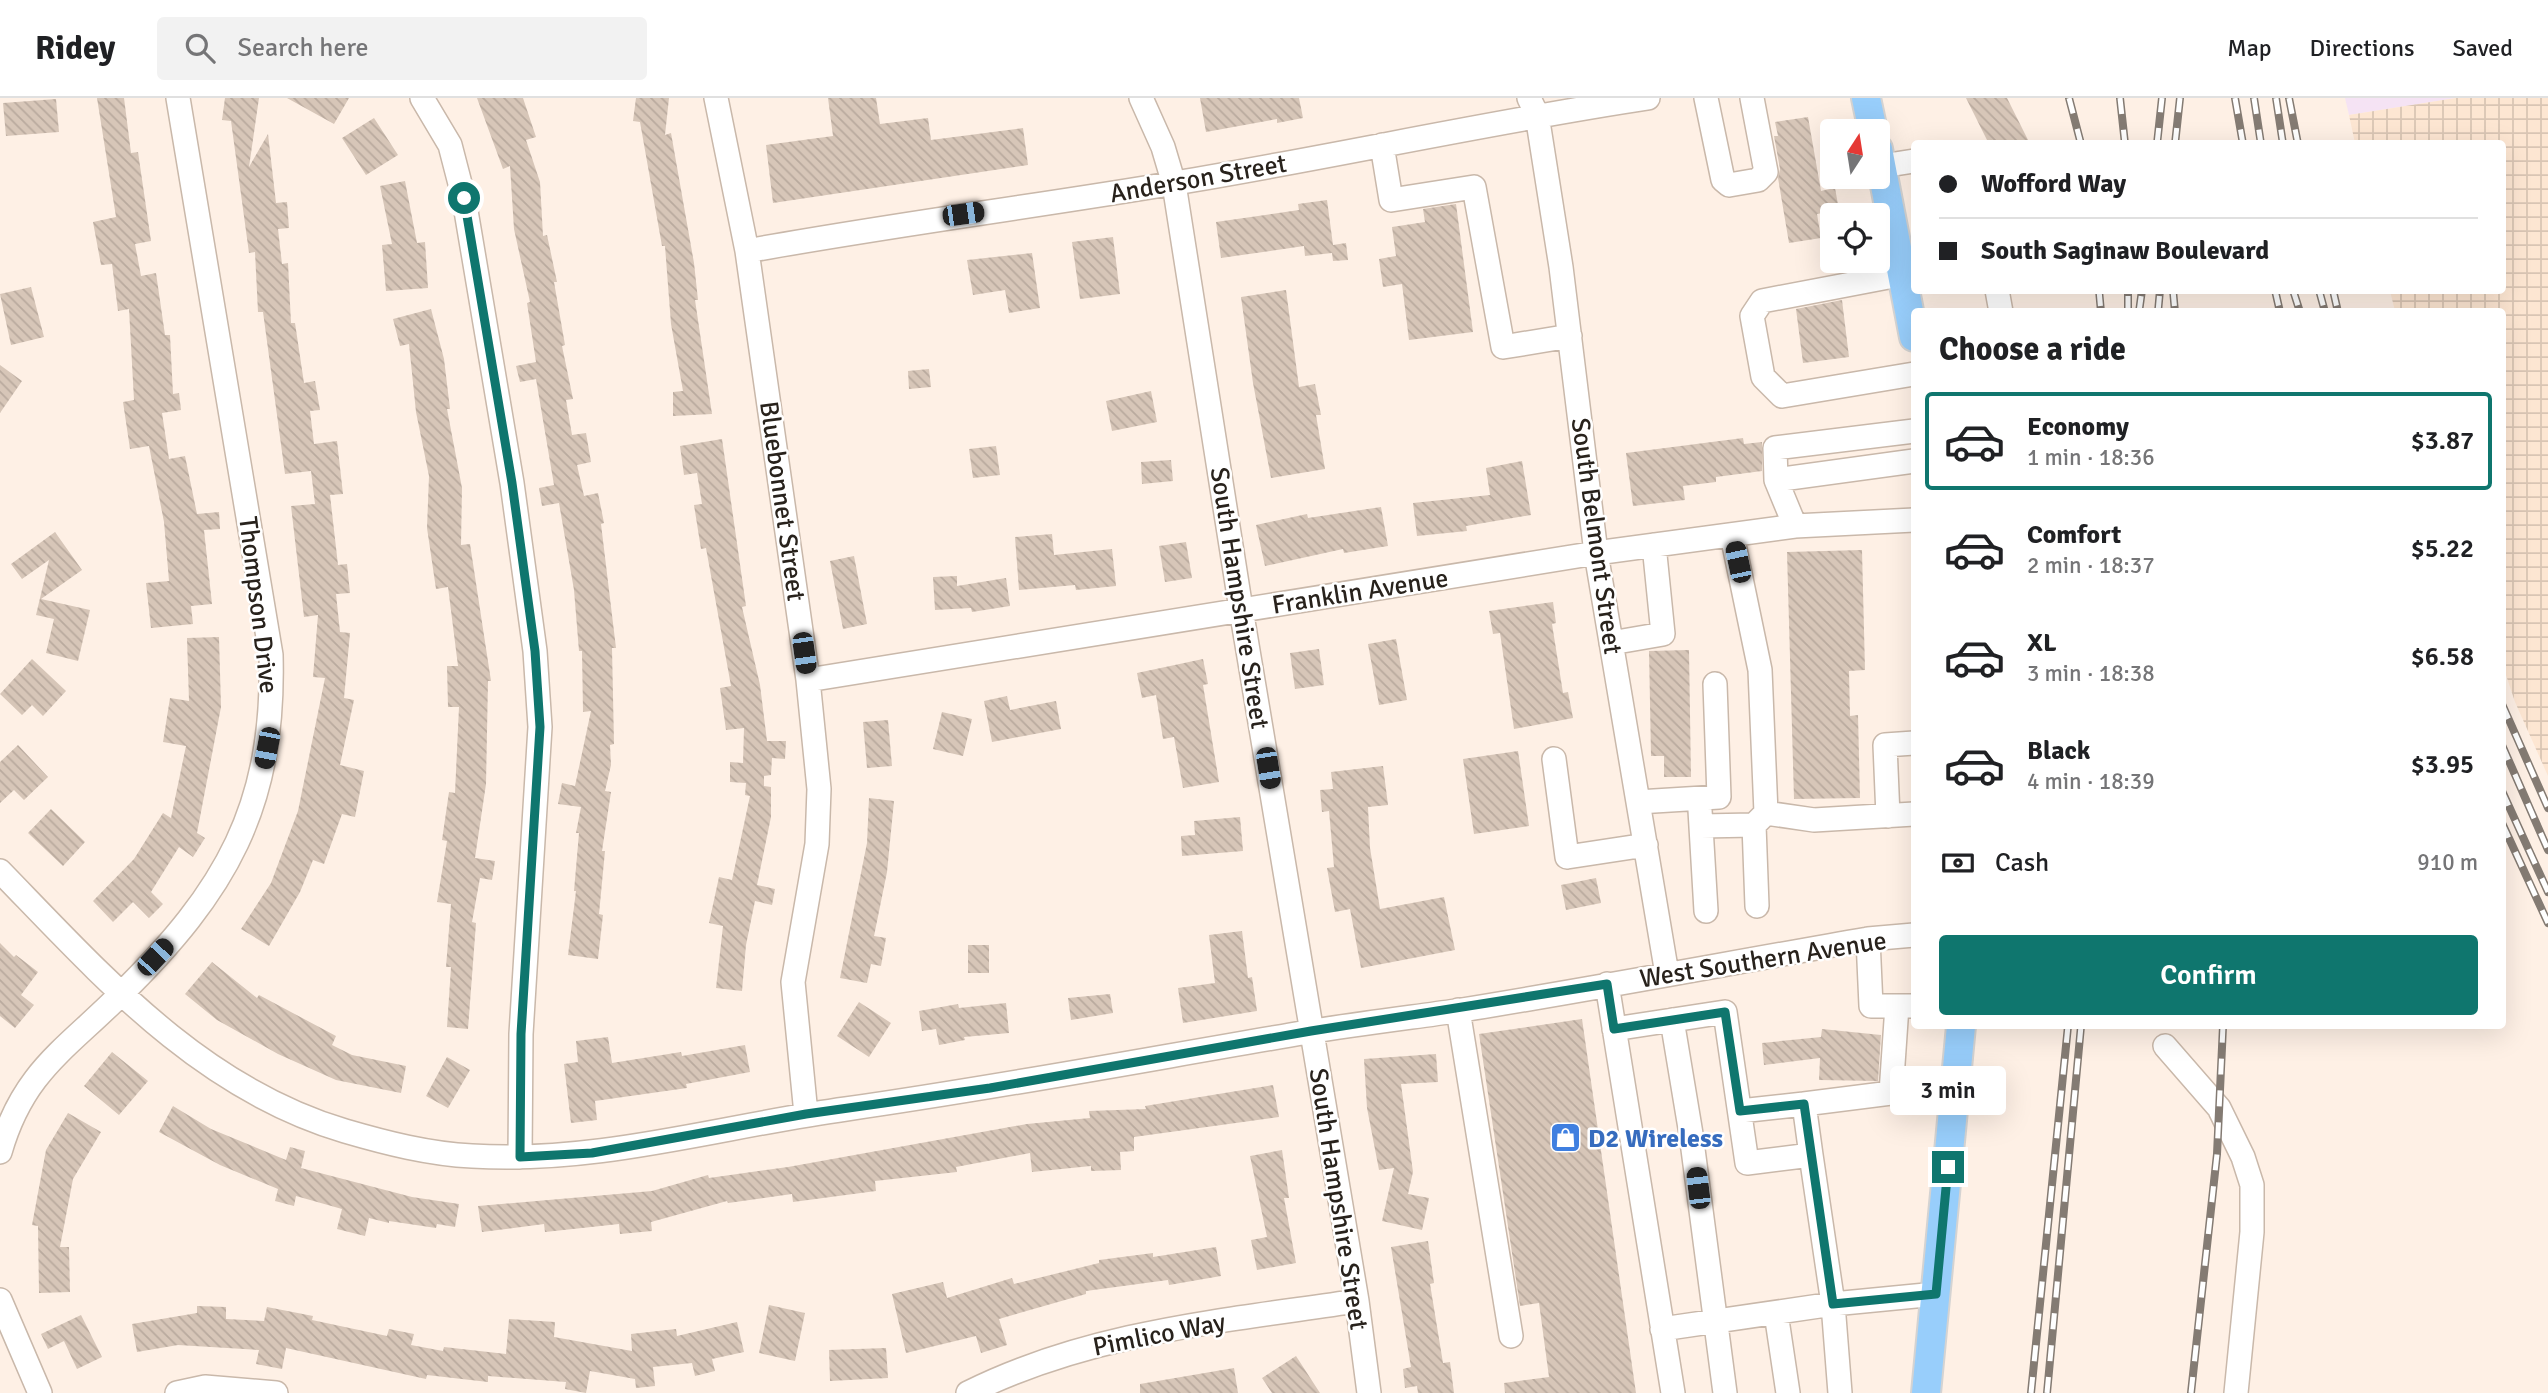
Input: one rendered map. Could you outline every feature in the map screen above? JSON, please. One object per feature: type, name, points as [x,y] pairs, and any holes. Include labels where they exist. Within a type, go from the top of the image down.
[{"type":"main road","points":[[1866,98],[1871,119]]},
{"type":"main road","points":[[1886,189],[1911,318]]},
{"type":"main road","points":[[1926,1393],[1961,1029]]},
{"type":"street","name":"Thompson Drive","points":[[0,1152],[22,1094],[42,1067],[121,995],[190,920],[228,864],[248,821],[261,781],[272,700],[271,655],[178,98]]},
{"type":"street","points":[[422,98],[450,145],[464,198],[512,483],[535,651],[540,727],[521,1034],[520,1157]]},
{"type":"street","name":"Bluebonnet Street","points":[[716,98],[747,251],[808,680],[820,789],[817,844],[793,982],[806,1114]]},
{"type":"street","name":"South Hampshire Street","points":[[1141,98],[1163,147],[1174,184],[1241,610],[1357,1301],[1368,1393]]},
{"type":"street","name":"Anderson Street","points":[[747,251],[910,222],[1174,184],[1382,145],[1533,106],[1648,98]]},
{"type":"street","points":[[1706,98],[1723,180],[1730,185],[1758,180],[1766,172],[1752,98]]},
{"type":"street","name":"South Belmont Street","points":[[1533,106],[1570,336],[1596,554],[1667,974]]},
{"type":"street","points":[[1382,145],[1391,201],[1474,187],[1503,347],[1570,336]]},
{"type":"street","points":[[1890,159],[1911,161]]},
{"type":"street","points":[[1904,274],[1762,301],[1752,316],[1763,377],[1782,396],[1911,374]]},
{"type":"street","points":[[1795,526],[1776,480],[1775,448],[1911,431]]},
{"type":"street","points":[[1776,480],[1911,461]]},
{"type":"street","name":"Franklin Avenue","points":[[808,680],[1654,545],[1795,526],[1911,520]]},
{"type":"street","points":[[1732,535],[1760,670],[1757,906]]},
{"type":"street","points":[[1611,643],[1663,634],[1654,545]]},
{"type":"street","points":[[1638,802],[1719,797],[1715,684]]},
{"type":"street","points":[[1888,816],[1885,745],[1911,743]]},
{"type":"street","points":[[1554,759],[1567,857],[1646,845]]},
{"type":"street","points":[[1699,800],[1706,911]]},
{"type":"street","points":[[1701,826],[1760,819],[1814,820],[1911,814]]},
{"type":"street","name":"West Southern Avenue","points":[[0,871],[121,995],[218,1073],[308,1119],[423,1150],[469,1156],[520,1157],[592,1153],[806,1114],[990,1088],[1311,1031],[1458,1010],[1868,939],[1911,935]]},
{"type":"street","points":[[1868,939],[1871,1006],[1905,1006],[1891,1093]]},
{"type":"street","points":[[1607,984],[1673,1393]]},
{"type":"street","points":[[1458,1010],[1511,1335]]},
{"type":"street","points":[[1614,1029],[1725,1012],[1747,1163],[1811,1155]]},
{"type":"street","points":[[1672,1020],[1691,1134],[1725,1393]]},
{"type":"street","points":[[2165,1046],[2219,1108],[2243,1157],[2252,1185],[2252,1233],[2236,1393]]},
{"type":"street","points":[[1740,1111],[1891,1093],[1956,1091]]},
{"type":"street","points":[[1804,1104],[1833,1304],[1840,1393]]},
{"type":"street","points":[[1662,1329],[1833,1304],[1936,1294]]},
{"type":"street","points":[[0,1300],[40,1393]]},
{"type":"street","name":"Pimlico Way","points":[[968,1393],[1049,1358],[1143,1333],[1357,1301]]},
{"type":"street","points":[[1776,1313],[1788,1393]]},
{"type":"street","points":[[177,1393],[205,1387],[276,1393]]},
{"type":"shaded area","points":[[2345,98],[2456,98],[2349,115]]},
{"type":"shaded area","points":[[2456,98],[2548,98],[2548,776],[2506,675],[2506,308],[2394,308],[2391,294],[2506,294],[2506,140],[2354,140],[2349,115]]},
{"type":"building","points":[[97,98],[124,98],[131,153],[138,152],[151,241],[135,244],[141,276],[156,273],[165,335],[170,335],[173,394],[179,393],[181,410],[162,413],[169,459],[185,456],[197,514],[219,512],[220,529],[204,530],[212,604],[191,606],[193,624],[151,628],[146,583],[169,581],[164,522],[149,446],[130,449],[123,402],[134,400],[129,309],[118,311],[112,264],[101,265],[93,222],[116,217]]},
{"type":"building","points":[[225,98],[259,98],[249,167],[268,134],[276,203],[287,202],[289,228],[278,229],[282,264],[288,263],[291,323],[295,323],[304,383],[315,381],[320,410],[310,411],[314,444],[337,441],[343,494],[330,495],[338,565],[347,564],[350,593],[336,594],[340,632],[350,633],[344,698],[354,700],[340,765],[364,771],[355,817],[342,814],[324,864],[313,860],[300,892],[269,946],[241,929],[271,883],[298,811],[325,678],[313,677],[318,615],[304,617],[291,506],[315,504],[311,471],[285,474],[263,312],[258,312],[255,252],[249,253],[231,121],[222,120]]},
{"type":"building","points":[[287,98],[349,98],[334,124]]},
{"type":"building","points":[[477,98],[523,98],[536,137],[526,140],[540,182],[543,236],[547,235],[557,282],[554,282],[565,345],[562,346],[573,399],[566,400],[572,435],[586,433],[591,462],[577,465],[584,496],[598,493],[604,523],[601,524],[616,648],[612,648],[614,744],[610,745],[611,765],[605,791],[611,792],[602,851],[605,851],[599,914],[603,915],[598,959],[568,955],[576,891],[579,833],[576,833],[581,807],[558,804],[562,783],[575,786],[591,711],[583,712],[582,651],[579,651],[574,590],[559,503],[542,506],[539,488],[554,485],[536,379],[520,382],[516,366],[536,362],[527,303],[530,302],[514,229],[510,166],[503,169]]},
{"type":"building","points":[[636,98],[669,98],[665,135],[671,133],[694,263],[698,300],[695,300],[712,414],[673,416],[673,392],[683,391],[671,324],[665,246],[662,246],[640,122],[633,121]]},
{"type":"building","points":[[828,98],[876,98],[880,124],[928,118],[931,140],[1023,128],[1028,165],[773,203],[766,145],[833,136]]},
{"type":"building","points":[[1200,98],[1299,98],[1303,118],[1277,123],[1277,119],[1206,132]]},
{"type":"building","points":[[1966,98],[2007,98],[2028,140],[1987,140]]},
{"type":"building","points":[[56,99],[59,132],[6,136],[3,103]]},
{"type":"building","points":[[1808,117],[1820,189],[1835,189],[1838,203],[1820,203],[1820,213],[1817,214],[1820,238],[1789,243],[1778,178],[1780,169],[1774,136],[1778,136],[1775,122]]},
{"type":"building","points":[[374,118],[398,155],[366,175],[342,138]]},
{"type":"building","points":[[405,181],[417,243],[425,242],[428,288],[386,291],[382,245],[392,244],[380,186]]},
{"type":"building","points":[[1327,200],[1333,245],[1346,243],[1348,260],[1333,261],[1332,253],[1305,256],[1304,246],[1221,258],[1216,222],[1299,210],[1298,204]]},
{"type":"building","points":[[1456,204],[1473,332],[1409,340],[1402,284],[1383,287],[1379,259],[1396,256],[1392,227],[1425,222],[1423,209]]},
{"type":"building","points":[[1113,237],[1120,294],[1080,299],[1072,242]]},
{"type":"building","points":[[1032,253],[1040,308],[1009,313],[1005,290],[973,295],[967,260]]},
{"type":"building","points":[[31,287],[44,337],[11,345],[0,294]]},
{"type":"building","points":[[1286,290],[1299,387],[1315,384],[1321,415],[1316,415],[1325,469],[1271,478],[1253,383],[1241,297]]},
{"type":"building","points":[[1842,300],[1849,357],[1803,363],[1796,309]]},
{"type":"building","points":[[431,309],[444,359],[450,409],[447,409],[462,488],[461,545],[470,544],[491,681],[488,681],[486,784],[475,858],[495,861],[492,880],[480,878],[472,922],[476,923],[468,1029],[447,1027],[451,967],[446,967],[451,904],[437,902],[447,841],[442,840],[449,792],[455,793],[459,707],[448,707],[447,666],[458,666],[448,587],[436,589],[427,528],[429,476],[416,412],[409,344],[400,346],[393,319]]},
{"type":"building","points":[[0,365],[22,381],[0,413]]},
{"type":"building","points":[[929,369],[931,387],[909,389],[908,371]]},
{"type":"building","points":[[1151,391],[1157,422],[1112,431],[1106,401]]},
{"type":"building","points":[[1743,438],[1744,444],[1762,442],[1762,471],[1716,477],[1716,482],[1683,486],[1685,500],[1633,506],[1626,453]]},
{"type":"building","points":[[722,439],[746,606],[742,607],[760,685],[767,741],[786,741],[785,759],[772,758],[771,775],[764,776],[764,786],[771,787],[771,817],[757,885],[775,889],[772,905],[755,901],[746,945],[742,991],[716,988],[723,926],[709,923],[719,877],[732,880],[750,796],[745,795],[746,783],[730,782],[730,762],[743,763],[744,728],[726,730],[720,688],[731,686],[706,548],[701,549],[694,505],[702,504],[697,473],[684,475],[680,446]]},
{"type":"building","points":[[996,446],[1000,475],[973,478],[969,449]]},
{"type":"building","points":[[1171,460],[1173,481],[1142,484],[1141,462]]},
{"type":"building","points":[[1522,461],[1531,515],[1466,526],[1467,531],[1417,536],[1413,503],[1490,495],[1486,468]]},
{"type":"building","points":[[1381,507],[1388,546],[1344,553],[1343,549],[1265,566],[1256,525],[1307,514],[1308,518]]},
{"type":"building","points":[[55,532],[82,570],[41,599],[90,610],[78,661],[46,653],[54,619],[36,615],[49,560],[22,579],[11,564]]},
{"type":"building","points":[[1052,534],[1054,555],[1112,549],[1116,586],[1076,590],[1075,585],[1019,590],[1015,537]]},
{"type":"building","points":[[1186,542],[1192,578],[1165,582],[1159,546]]},
{"type":"building","points":[[1862,550],[1865,670],[1849,671],[1850,716],[1858,715],[1860,798],[1794,799],[1787,552]]},
{"type":"building","points":[[854,556],[867,624],[843,629],[830,561]]},
{"type":"building","points":[[957,576],[957,586],[1006,578],[1010,606],[972,612],[971,608],[935,610],[933,577]]},
{"type":"building","points":[[1553,602],[1556,623],[1552,624],[1563,693],[1568,692],[1573,718],[1514,729],[1500,633],[1493,634],[1489,611]]},
{"type":"building","points":[[219,637],[221,707],[197,833],[205,838],[193,857],[179,847],[151,892],[163,904],[149,918],[133,902],[113,922],[93,901],[134,859],[163,813],[171,818],[186,746],[163,742],[170,698],[189,701],[187,638]]},
{"type":"building","points":[[1396,639],[1407,700],[1379,705],[1368,644]]},
{"type":"building","points":[[1319,649],[1324,685],[1295,689],[1290,653]]},
{"type":"building","points":[[1689,650],[1691,777],[1664,777],[1664,756],[1651,756],[1649,651]]},
{"type":"building","points":[[32,659],[66,691],[43,716],[32,705],[22,715],[0,694]]},
{"type":"building","points":[[1203,659],[1208,684],[1203,685],[1219,782],[1183,788],[1174,737],[1163,739],[1156,695],[1142,698],[1137,673]]},
{"type":"building","points":[[1007,696],[1010,710],[1056,701],[1061,729],[992,742],[984,701]]},
{"type":"building","points":[[942,712],[972,719],[963,756],[933,749]]},
{"type":"building","points":[[888,720],[892,766],[867,768],[863,722]]},
{"type":"building","points":[[18,745],[48,777],[24,800],[14,790],[0,803],[0,762]]},
{"type":"building","points":[[1518,751],[1529,826],[1474,834],[1463,759]]},
{"type":"building","points":[[1383,766],[1388,805],[1368,807],[1370,848],[1380,909],[1444,897],[1455,950],[1361,968],[1350,909],[1335,912],[1327,868],[1334,867],[1329,811],[1322,812],[1320,790],[1333,789],[1331,772]]},
{"type":"building","points":[[869,798],[894,801],[887,872],[874,936],[886,938],[881,966],[871,964],[867,983],[840,978],[867,843]]},
{"type":"building","points":[[51,809],[85,842],[63,866],[28,833]]},
{"type":"building","points":[[1240,817],[1243,851],[1182,856],[1181,836],[1195,835],[1194,821]]},
{"type":"building","points":[[1596,878],[1601,903],[1566,910],[1561,885]]},
{"type":"building","points":[[1242,931],[1248,978],[1252,977],[1257,1011],[1183,1023],[1178,988],[1215,983],[1209,935]]},
{"type":"building","points":[[0,943],[14,957],[16,955],[38,972],[21,995],[34,1005],[15,1028],[0,1016]]},
{"type":"building","points":[[968,945],[989,945],[989,973],[968,973]]},
{"type":"building","points":[[212,962],[257,998],[259,995],[336,1036],[332,1045],[352,1055],[406,1066],[401,1093],[336,1080],[278,1054],[217,1020],[185,994]]},
{"type":"building","points":[[1110,994],[1113,1013],[1071,1020],[1068,998]]},
{"type":"building","points":[[859,1002],[891,1023],[869,1057],[837,1036]]},
{"type":"building","points":[[1006,1003],[1009,1033],[964,1037],[965,1040],[939,1045],[936,1029],[922,1031],[919,1011],[958,1004],[959,1008]]},
{"type":"building","points":[[1582,1019],[1636,1393],[1505,1393],[1504,1383],[1549,1377],[1539,1303],[1520,1306],[1479,1034]]},
{"type":"building","points":[[1822,1029],[1881,1035],[1878,1081],[1819,1080],[1820,1058],[1764,1065],[1762,1043],[1821,1037]]},
{"type":"building","points":[[608,1037],[612,1063],[681,1052],[682,1056],[745,1045],[750,1072],[686,1084],[687,1088],[595,1101],[597,1120],[571,1123],[564,1064],[578,1062],[576,1041]]},
{"type":"building","points":[[112,1052],[148,1081],[119,1115],[84,1086]]},
{"type":"building","points":[[1436,1054],[1438,1082],[1401,1084],[1413,1172],[1408,1194],[1429,1198],[1422,1230],[1382,1221],[1394,1168],[1379,1170],[1367,1108],[1364,1059]]},
{"type":"building","points":[[447,1057],[470,1070],[448,1108],[426,1096]]},
{"type":"building","points":[[1273,1085],[1279,1117],[1134,1137],[1134,1151],[1120,1152],[1121,1170],[1091,1171],[1091,1166],[1032,1172],[1030,1153],[956,1167],[957,1172],[875,1181],[876,1191],[793,1202],[792,1194],[727,1201],[651,1222],[652,1231],[620,1234],[619,1224],[545,1232],[544,1224],[482,1232],[478,1206],[652,1191],[708,1175],[709,1178],[788,1167],[1027,1124],[1090,1118],[1089,1111],[1146,1109],[1145,1106]]},
{"type":"building","points":[[173,1106],[211,1129],[286,1160],[290,1147],[305,1151],[301,1168],[412,1197],[459,1204],[455,1227],[437,1224],[436,1228],[369,1218],[365,1236],[337,1229],[342,1209],[296,1196],[294,1206],[275,1201],[278,1189],[220,1165],[159,1132]]},
{"type":"building","points":[[68,1113],[101,1132],[73,1179],[60,1247],[69,1247],[70,1292],[39,1293],[38,1226],[32,1225],[46,1150]]},
{"type":"building","points":[[1282,1150],[1289,1198],[1284,1198],[1296,1263],[1257,1270],[1251,1240],[1267,1237],[1250,1156]]},
{"type":"building","points":[[1428,1241],[1434,1283],[1430,1284],[1443,1363],[1450,1362],[1454,1393],[1418,1393],[1417,1386],[1405,1388],[1403,1369],[1411,1367],[1391,1247]]},
{"type":"building","points":[[1216,1247],[1221,1276],[1169,1285],[1168,1280],[1086,1291],[1086,1294],[999,1319],[1007,1345],[981,1353],[976,1336],[906,1353],[892,1294],[943,1282],[947,1298],[1012,1278],[1014,1284],[1099,1263],[1099,1260],[1153,1253],[1153,1257]]},
{"type":"building","points":[[769,1305],[805,1313],[795,1361],[759,1353]]},
{"type":"building","points":[[197,1306],[226,1307],[226,1319],[264,1321],[267,1307],[387,1336],[389,1329],[414,1334],[411,1345],[443,1351],[444,1347],[506,1354],[509,1319],[555,1322],[554,1337],[632,1351],[631,1334],[676,1329],[677,1336],[737,1322],[744,1352],[712,1359],[715,1371],[695,1376],[692,1363],[653,1367],[655,1386],[636,1388],[635,1379],[590,1371],[586,1393],[565,1389],[566,1382],[488,1376],[488,1382],[427,1375],[426,1379],[286,1348],[282,1369],[256,1364],[259,1350],[178,1345],[137,1352],[132,1324],[197,1313]]},
{"type":"building","points":[[81,1315],[102,1357],[77,1369],[64,1341],[48,1349],[41,1334]]},
{"type":"building","points":[[886,1348],[888,1378],[830,1381],[829,1350]]},
{"type":"building","points":[[1296,1356],[1320,1393],[1272,1393],[1262,1378]]},
{"type":"building","points":[[1234,1368],[1238,1393],[1140,1393],[1140,1384]]},
{"type":"railway","points":[[2069,98],[2080,140]]},
{"type":"railway","points":[[2120,98],[2125,140]]},
{"type":"railway","points":[[2157,140],[2162,98]]},
{"type":"railway","points":[[2175,140],[2180,98]]},
{"type":"railway","points":[[2235,98],[2242,140]]},
{"type":"railway","points":[[2254,98],[2260,140]]},
{"type":"railway","points":[[2276,98],[2282,140]]},
{"type":"railway","points":[[2289,98],[2297,140]]},
{"type":"railway","points":[[2099,294],[2101,308]]},
{"type":"railway","points":[[2128,294],[2128,308]]},
{"type":"railway","points":[[2140,308],[2141,294]]},
{"type":"railway","points":[[2158,308],[2160,294]]},
{"type":"railway","points":[[2173,294],[2175,308]]},
{"type":"railway","points":[[2276,294],[2279,308]]},
{"type":"railway","points":[[2294,294],[2299,308]]},
{"type":"railway","points":[[2320,294],[2324,308]]},
{"type":"railway","points":[[2334,294],[2337,308]]},
{"type":"railway","points":[[2506,713],[2548,808]]},
{"type":"railway","points":[[2506,754],[2548,850]]},
{"type":"railway","points":[[2506,800],[2548,892]]},
{"type":"railway","points":[[2506,832],[2548,923]]},
{"type":"railway","points":[[2031,1393],[2068,1029]]},
{"type":"railway","points":[[2047,1393],[2081,1029]]},
{"type":"railway","points":[[2191,1393],[2217,1154],[2223,1029]]},
{"type":"place","name":"D2 Wireless","points":[[1565,1138]]},
{"type":"route","points":[[464,198],[512,483],[535,651],[540,727],[521,1034],[520,1157],[592,1153],[806,1114],[990,1088],[1311,1031],[1458,1010],[1607,984],[1614,1029],[1725,1012],[1740,1111],[1804,1104],[1833,1304],[1936,1294],[1948,1167]]}]
